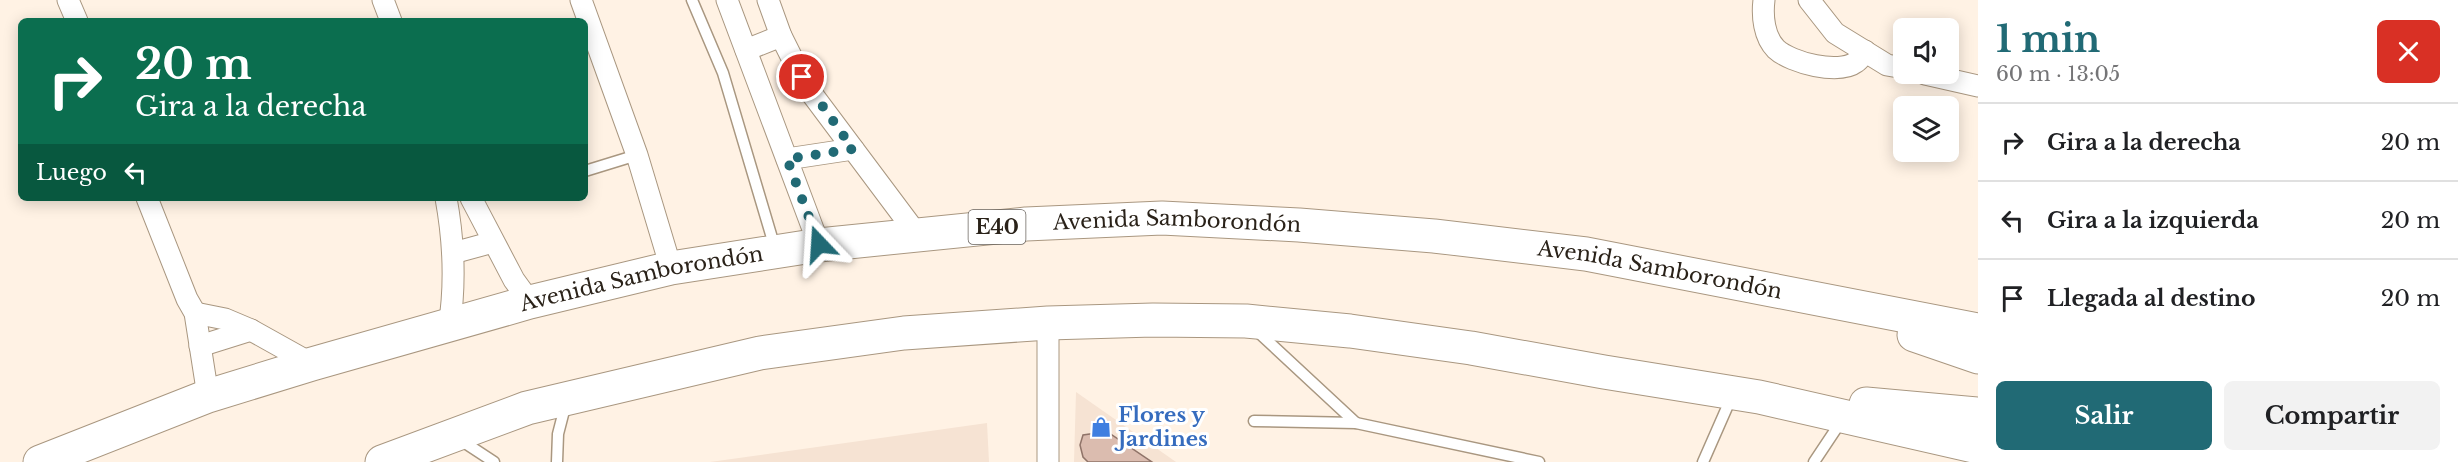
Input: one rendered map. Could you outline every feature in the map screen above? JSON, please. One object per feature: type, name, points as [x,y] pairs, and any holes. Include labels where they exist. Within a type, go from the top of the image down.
[{"type":"highway","name":"Avenida Samborondón","points":[[40,462],[208,396],[530,302],[671,268],[819,244],[1026,224],[1162,218],[1299,225],[1434,236],[1586,254],[1978,330]]},
{"type":"highway","points":[[1786,292],[1978,357]]},
{"type":"highway","points":[[382,462],[527,408],[760,353],[904,333],[1048,322],[1246,321],[1350,331],[1471,348],[1746,395],[1978,447]]},
{"type":"highway","points":[[1746,395],[1978,414]]},
{"type":"street","points":[[68,0],[76,18]]},
{"type":"street","points":[[383,0],[390,18]]},
{"type":"street","points":[[581,0],[588,18]]},
{"type":"street","points":[[727,0],[819,244]]},
{"type":"street","points":[[768,0],[806,86],[916,233]]},
{"type":"street","points":[[1764,0],[1766,32],[1777,50],[1798,61],[1826,68],[1845,67],[1857,62],[1865,51]]},
{"type":"street","points":[[1809,0],[1835,33],[1893,66]]},
{"type":"street","points":[[588,19],[637,155],[671,268]]},
{"type":"street","points":[[746,50],[782,36]]},
{"type":"street","points":[[1959,82],[1978,86]]},
{"type":"street","points":[[787,159],[853,149]]},
{"type":"street","points":[[148,201],[187,300],[195,313],[208,396]]},
{"type":"street","points":[[446,201],[453,253],[454,292],[449,327]]},
{"type":"street","points":[[472,201],[514,280],[530,302]]},
{"type":"street","points":[[453,253],[493,242]]},
{"type":"street","points":[[195,313],[225,319],[251,330],[312,364]]},
{"type":"street","points":[[1048,322],[1048,462]]},
{"type":"street","points":[[200,346],[251,330]]},
{"type":"lane","points":[[692,0],[723,73],[776,251]]},
{"type":"lane","points":[[588,170],[637,155]]},
{"type":"lane","points":[[1246,321],[1356,423]]},
{"type":"lane","points":[[1703,462],[1746,395]]},
{"type":"lane","points":[[557,462],[558,434],[567,398]]},
{"type":"lane","points":[[1814,462],[1844,416]]},
{"type":"lane","points":[[1254,420],[1356,423],[1539,462]]},
{"type":"lane","points":[[454,435],[494,462]]},
{"type":"shaded area","name":"Flores y Jardines","points":[[1076,392],[1176,462],[1074,462]]},
{"type":"shaded area","points":[[987,423],[989,462],[710,462]]},
{"type":"building","points":[[1109,433],[1152,462],[1088,462],[1083,457],[1080,445],[1083,435]]},
{"type":"place","name":"Flores y Jardines","points":[[1101,427]]},
{"type":"route","points":[[802,77],[806,86],[853,149],[787,159],[819,244]]}]
